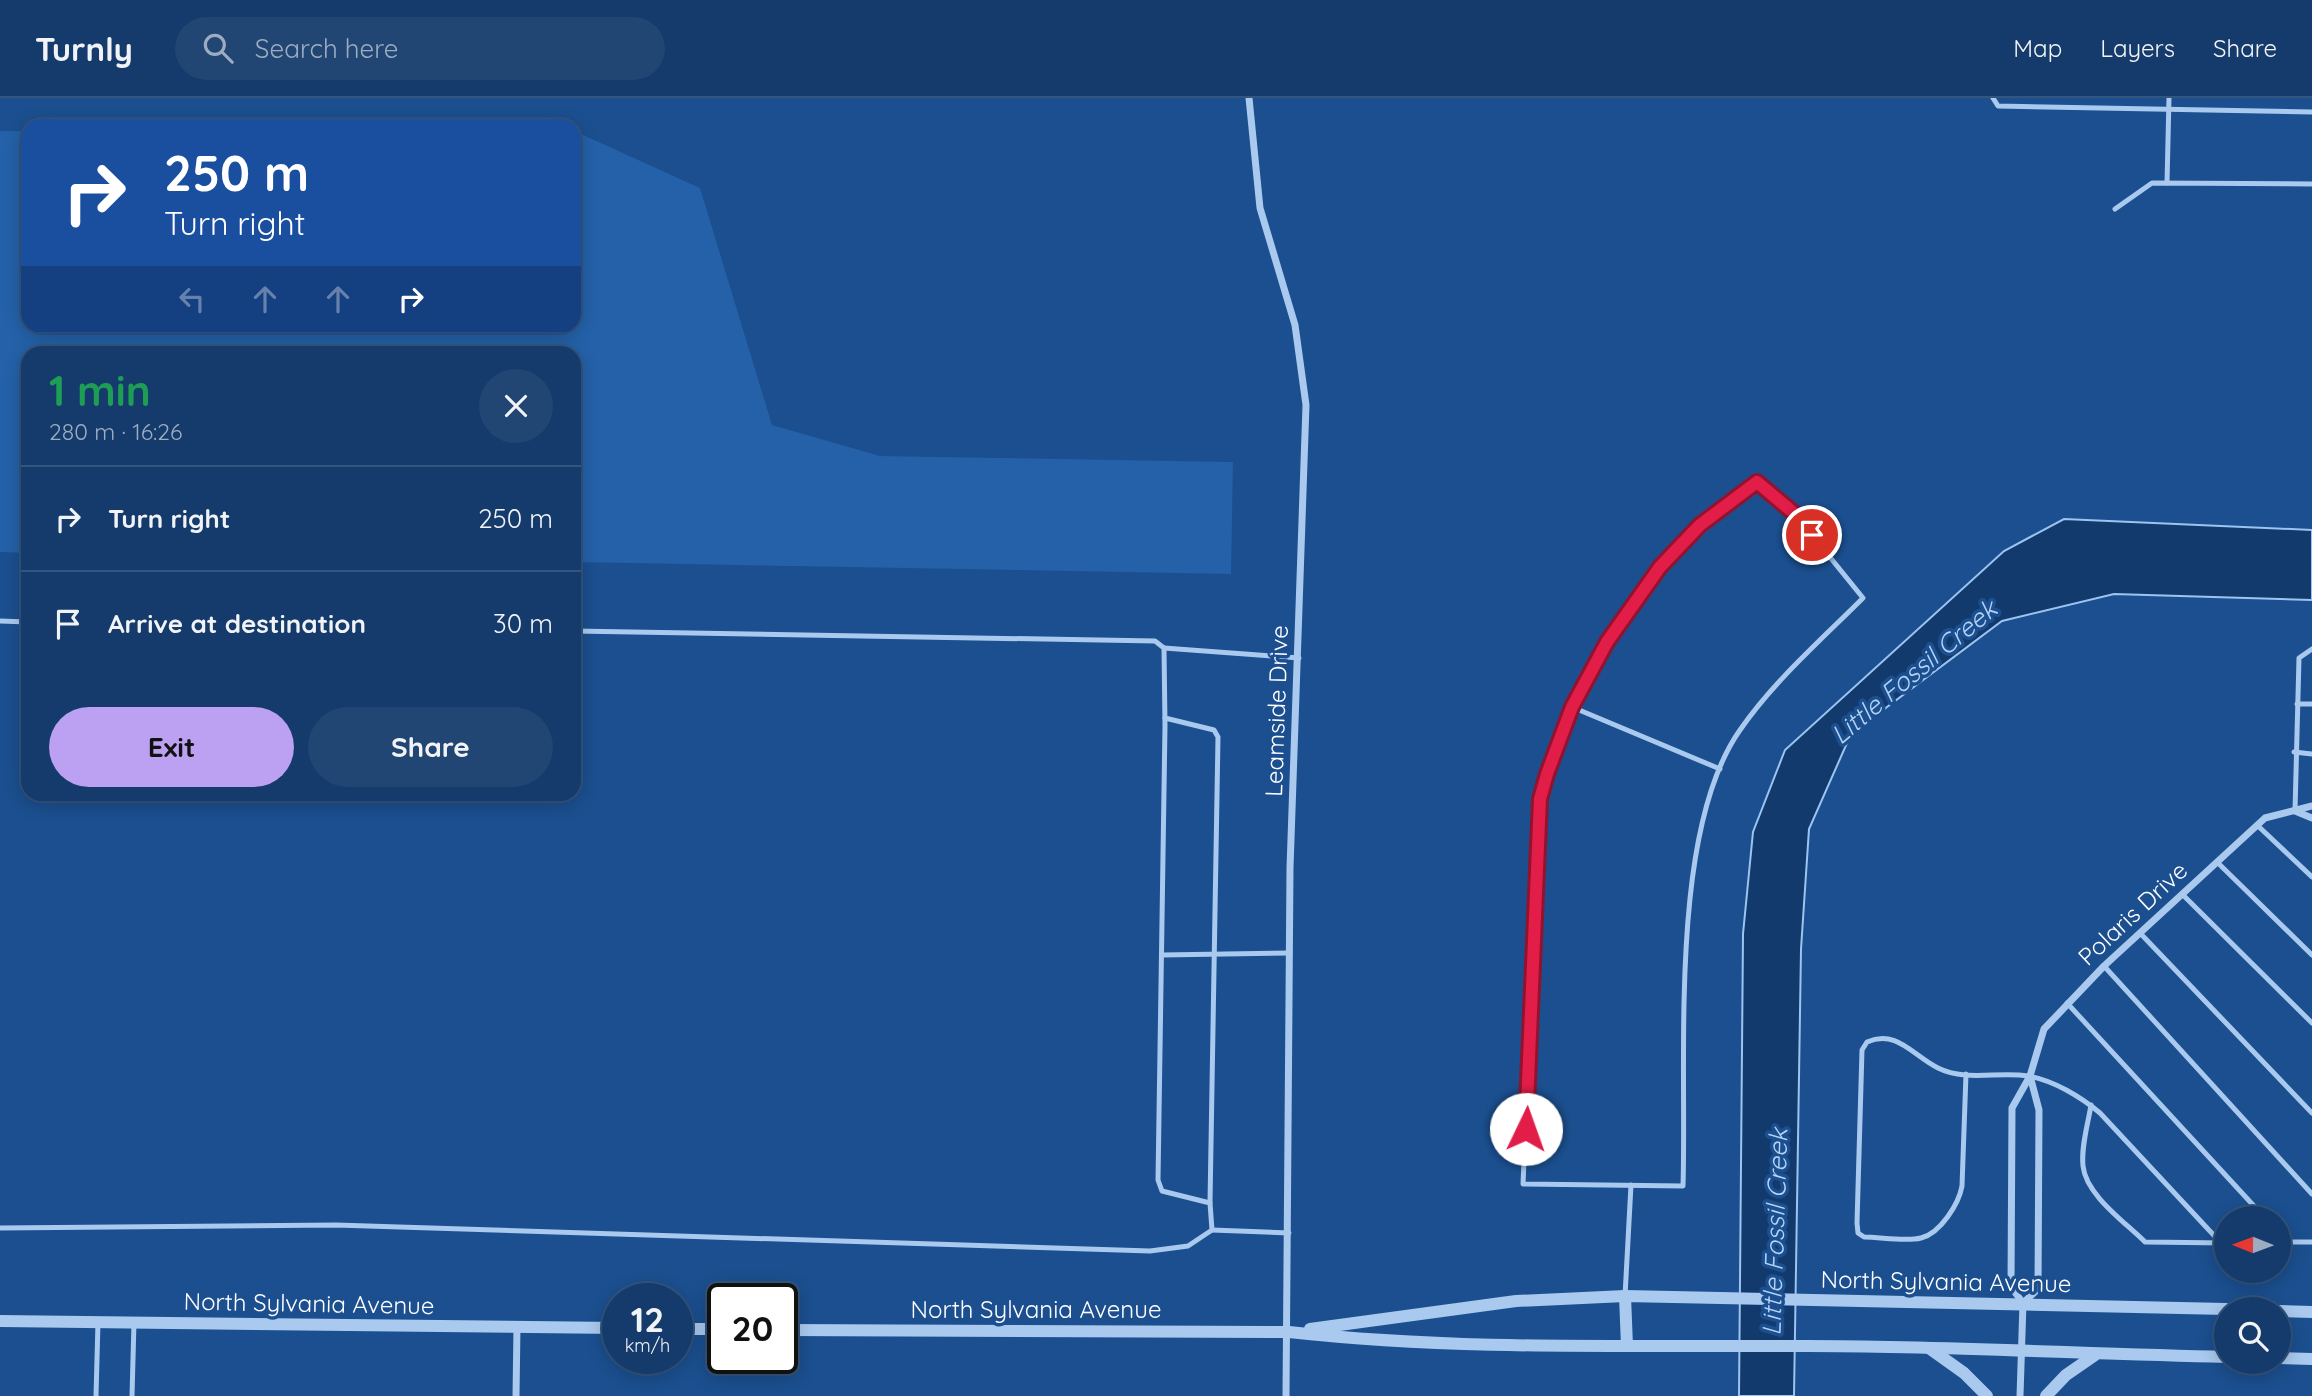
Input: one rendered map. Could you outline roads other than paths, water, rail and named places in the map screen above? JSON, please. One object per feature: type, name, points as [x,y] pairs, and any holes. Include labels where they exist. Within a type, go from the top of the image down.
[{"type":"street","name":"Leamside Drive","points":[[1249,98],[1261,208],[1295,325],[1306,405],[1290,953],[1289,1332],[1286,1396]]},
{"type":"street","name":"Polaris Drive","points":[[2020,1396],[2023,1303],[2011,1287],[2012,1108],[2029,1076],[2044,1029],[2104,966],[2265,818],[2312,806]]},
{"type":"street","points":[[2295,811],[2312,818]]},
{"type":"street","name":"Polaris Drive","points":[[2023,1303],[2038,1289],[2039,1110],[2029,1076]]},
{"type":"street","points":[[1625,1296],[1627,1346]]},
{"type":"street","name":"North Sylvania Avenue","points":[[1289,1332],[1516,1301],[1625,1296],[2214,1309]]},
{"type":"street","points":[[2291,1311],[2312,1312]]},
{"type":"street","name":"North Sylvania Avenue","points":[[0,1321],[602,1328]]},
{"type":"street","points":[[516,1396],[517,1327]]},
{"type":"street","name":"North Sylvania Avenue","points":[[798,1330],[1289,1332],[1364,1340],[1627,1346],[1928,1348],[2022,1353],[2214,1357]]},
{"type":"street","points":[[1928,1348],[1964,1373],[1987,1396]]},
{"type":"street","points":[[2046,1396],[2066,1375],[2095,1354]]},
{"type":"street","points":[[2291,1358],[2312,1359]]},
{"type":"lane","points":[[1993,98],[1998,106],[2312,112]]},
{"type":"lane","points":[[2046,98],[2046,107]]},
{"type":"lane","points":[[2114,108],[2115,98]]},
{"type":"lane","points":[[2167,183],[2169,98]]},
{"type":"lane","points":[[2115,209],[2152,183],[2312,184]]},
{"type":"lane","points":[[1757,482],[1795,514],[1863,598],[1782,680],[1747,722],[1720,769],[1709,793],[1696,853],[1690,915],[1686,963],[1683,1186],[1523,1184],[1540,799],[1572,707],[1607,642],[1660,567],[1700,525],[1757,482]]},
{"type":"lane","points":[[0,621],[21,622]]},
{"type":"lane","points":[[581,631],[1155,641],[1164,648],[1298,658]]},
{"type":"lane","points":[[1164,648],[1158,1180],[1162,1191],[1210,1203]]},
{"type":"lane","points":[[2295,811],[2294,752],[2299,658],[2312,649]]},
{"type":"lane","points":[[2297,704],[2312,704]]},
{"type":"lane","points":[[1572,707],[1720,769]]},
{"type":"lane","points":[[1165,718],[1204,726],[1214,730],[1218,737],[1210,1203],[1212,1230]]},
{"type":"lane","points":[[2294,752],[2312,754]]},
{"type":"lane","points":[[2257,825],[2311,876]]},
{"type":"lane","points":[[2217,862],[2312,955]]},
{"type":"lane","points":[[2182,894],[2312,1023]]},
{"type":"lane","points":[[2140,933],[2312,1113]]},
{"type":"lane","points":[[1162,955],[1290,953]]},
{"type":"lane","points":[[2104,966],[2312,1194]]},
{"type":"lane","points":[[2067,1003],[2254,1206]]},
{"type":"lane","points":[[1966,1074],[1962,1186],[1957,1203],[1943,1221],[1921,1238],[1864,1237],[1858,1233],[1857,1223],[1861,1050],[1875,1038],[1895,1040],[1935,1067],[1951,1074],[1966,1074],[2029,1076],[2081,1097],[2214,1234]]},
{"type":"lane","points":[[2091,1105],[2083,1156],[2084,1169],[2094,1190],[2145,1242],[2214,1243]]},
{"type":"lane","points":[[1625,1296],[1631,1185]]},
{"type":"lane","points":[[0,1228],[336,1225],[1150,1251],[1188,1246],[1212,1230],[1289,1233]]},
{"type":"lane","points":[[2291,1242],[2312,1242]]},
{"type":"lane","points":[[96,1396],[98,1322]]},
{"type":"lane","points":[[132,1396],[134,1322]]},
{"type":"water","name":"Little Fossil Creek","points":[[2064,519],[2312,530],[2312,600],[2114,594],[2002,621],[1851,734],[1809,829],[1801,949],[1794,1396],[1739,1396],[1743,934],[1753,832],[1785,750],[2004,551]]}]
